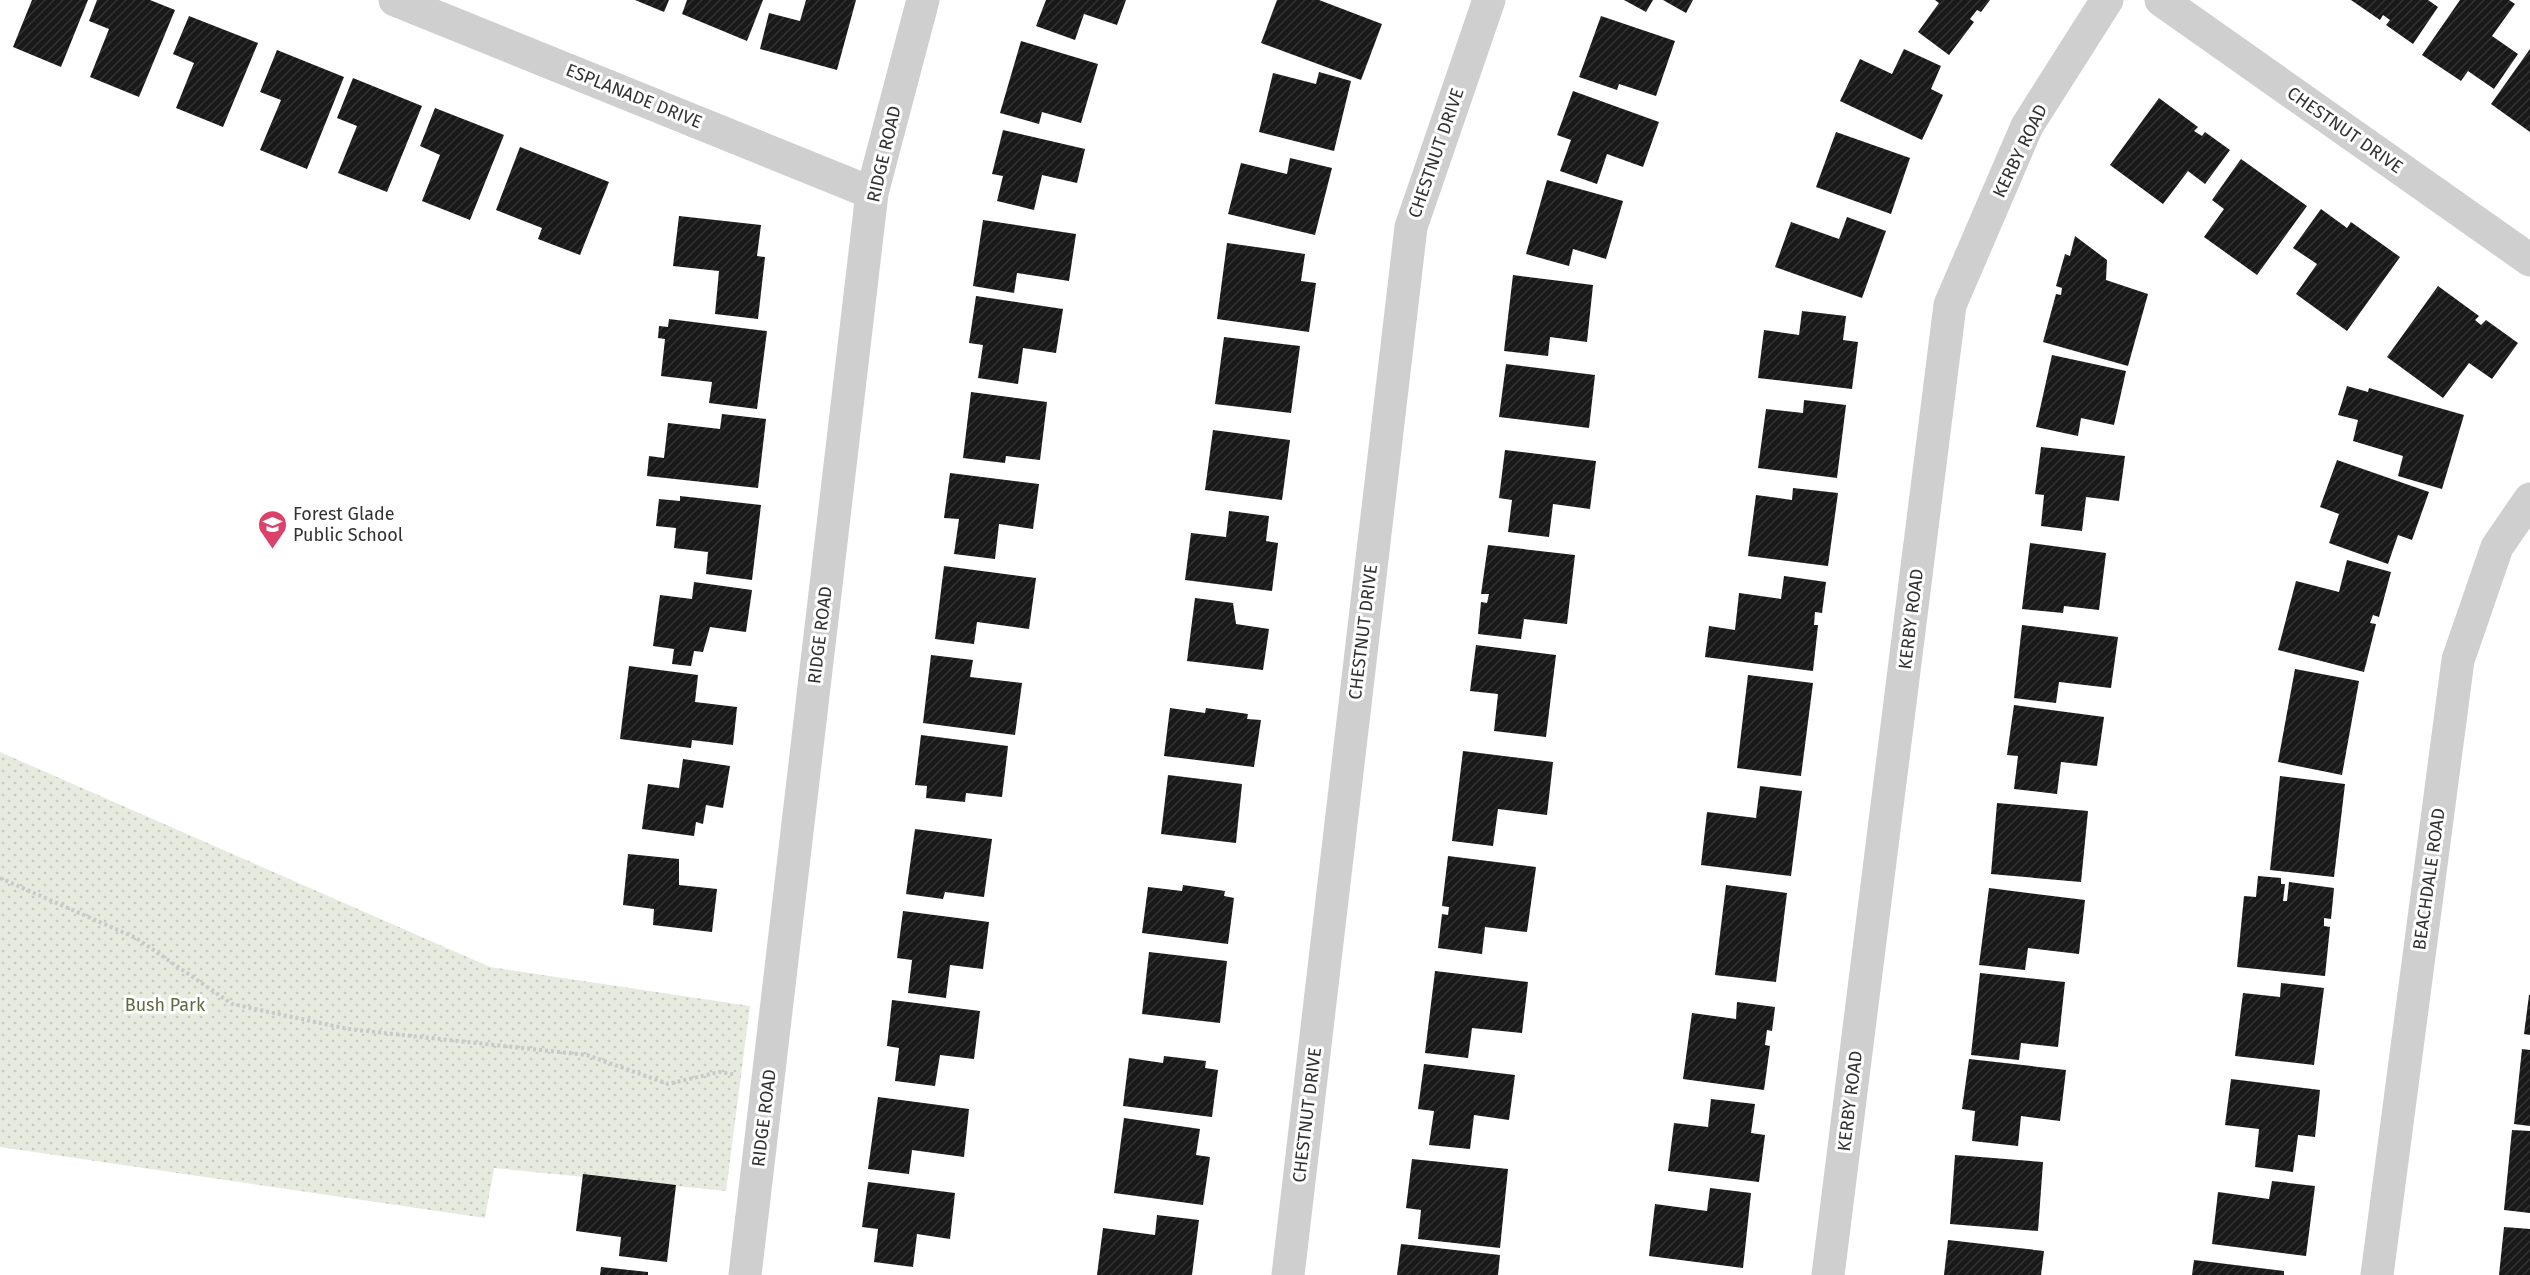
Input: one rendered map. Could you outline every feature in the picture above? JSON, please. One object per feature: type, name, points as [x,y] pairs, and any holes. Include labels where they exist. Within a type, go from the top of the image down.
[{"type":"street","name":"ESPLANADE DRIVE","points":[[395,0],[872,193]]},
{"type":"street","name":"RIDGE ROAD","points":[[746,1275],[872,193],[923,0]]},
{"type":"street","name":"CHESTNUT DRIVE","points":[[1288,1275],[1411,227],[1489,0]]},
{"type":"street","name":"KERBY ROAD","points":[[1828,1275],[1950,305],[2027,126],[2107,0]]},
{"type":"street","name":"CHESTNUT DRIVE","points":[[2161,0],[2530,260]]},
{"type":"street","name":"BEACHDALE ROAD","points":[[2377,1275],[2458,660],[2497,547],[2530,499]]},
{"type":"path","points":[[0,878],[136,938],[232,1004],[348,1029],[587,1055],[668,1084],[719,1072]]},
{"type":"green space","name":"Bush Park","points":[[0,752],[490,967],[750,1006],[726,1191],[494,1168],[485,1218],[0,1147]]},
{"type":"building","points":[[32,0],[88,0],[61,67],[13,47]]},
{"type":"building","points":[[97,0],[150,0],[175,10],[139,97],[90,77],[109,29],[89,21]]},
{"type":"building","points":[[635,0],[669,0],[664,12]]},
{"type":"building","points":[[687,0],[763,0],[747,41],[682,14]]},
{"type":"building","points":[[806,0],[856,0],[837,70],[760,49],[769,13],[800,21]]},
{"type":"building","points":[[1046,0],[1126,0],[1117,25],[1084,14],[1075,40],[1036,26]]},
{"type":"building","points":[[1277,0],[1319,0],[1382,24],[1361,80],[1261,43]]},
{"type":"building","points":[[1624,0],[1653,0],[1646,12]]},
{"type":"building","points":[[1663,0],[1693,0],[1686,13]]},
{"type":"building","points":[[1935,0],[1990,0],[1981,12],[1977,10],[1970,19],[1974,22],[1949,55],[1918,32],[1939,3]]},
{"type":"building","points":[[2351,0],[2428,0],[2438,7],[2413,44],[2386,25],[2390,20],[2383,15],[2380,20]]},
{"type":"building","points":[[2460,0],[2509,0],[2515,4],[2492,36],[2518,54],[2494,89],[2468,71],[2461,81],[2422,55]]},
{"type":"building","points":[[189,16],[258,43],[223,127],[176,108],[194,63],[173,54]]},
{"type":"building","points":[[1601,16],[1675,41],[1656,96],[1619,84],[1617,90],[1579,77]]},
{"type":"building","points":[[1021,41],[1098,64],[1081,123],[1042,112],[1039,124],[1000,113]]},
{"type":"building","points":[[1904,49],[1941,66],[1931,89],[1943,95],[1922,140],[1840,101],[1860,59],[1892,74]]},
{"type":"building","points":[[2530,49],[2530,132],[2491,104]]},
{"type":"building","points":[[277,50],[344,77],[307,169],[260,150],[281,100],[260,92]]},
{"type":"building","points":[[1319,72],[1351,81],[1334,151],[1259,132],[1273,73],[1316,84]]},
{"type":"building","points":[[353,78],[422,106],[387,192],[338,173],[357,126],[337,118]]},
{"type":"building","points":[[1573,91],[1659,122],[1643,167],[1607,154],[1597,184],[1560,171],[1571,140],[1557,135]]},
{"type":"building","points":[[2159,98],[2198,127],[2194,131],[2202,136],[2205,132],[2230,150],[2205,184],[2188,171],[2163,204],[2110,165]]},
{"type":"building","points":[[435,108],[504,135],[470,220],[422,201],[440,155],[420,146]]},
{"type":"building","points":[[1003,130],[1085,149],[1077,183],[1042,175],[1034,210],[997,201],[1003,176],[992,174]]},
{"type":"building","points":[[1836,132],[1910,158],[1891,214],[1816,187]]},
{"type":"building","points":[[520,147],[609,182],[580,255],[538,239],[542,228],[496,210]]},
{"type":"building","points":[[1290,158],[1332,168],[1315,235],[1228,214],[1241,163],[1287,174]]},
{"type":"building","points":[[2241,159],[2307,206],[2257,275],[2204,237],[2224,209],[2212,200]]},
{"type":"building","points":[[1547,180],[1623,201],[1606,259],[1573,249],[1569,266],[1526,254]]},
{"type":"building","points":[[2321,209],[2347,228],[2351,222],[2400,257],[2347,331],[2296,294],[2317,264],[2293,248]]},
{"type":"building","points":[[679,216],[761,225],[757,256],[765,257],[758,319],[715,314],[719,271],[673,266]]},
{"type":"building","points":[[1847,217],[1886,231],[1862,298],[1775,267],[1791,222],[1839,239]]},
{"type":"building","points":[[983,220],[1076,234],[1069,281],[1017,273],[1014,293],[973,286]]},
{"type":"building","points":[[2075,236],[2107,260],[2106,280],[2148,294],[2128,366],[2043,342],[2056,294],[2061,295],[2062,288],[2056,286],[2065,254],[2070,256]]},
{"type":"building","points":[[1227,243],[1305,254],[1301,281],[1316,283],[1309,332],[1217,319]]},
{"type":"building","points":[[1513,275],[1593,285],[1587,342],[1550,337],[1548,356],[1504,351]]},
{"type":"building","points":[[2438,286],[2479,316],[2475,320],[2481,325],[2486,320],[2518,343],[2492,379],[2469,363],[2443,398],[2387,357]]},
{"type":"building","points":[[976,296],[1063,309],[1056,353],[1023,348],[1018,384],[978,378],[983,345],[969,343]]},
{"type":"building","points":[[1802,311],[1846,316],[1843,340],[1858,342],[1852,389],[1758,378],[1764,330],[1799,335]]},
{"type":"building","points":[[669,319],[767,331],[757,409],[709,403],[712,382],[661,376],[665,339],[658,338],[659,326],[668,327]]},
{"type":"building","points":[[1224,337],[1300,346],[1291,413],[1215,404]]},
{"type":"building","points":[[2052,355],[2126,371],[2114,425],[2081,418],[2078,436],[2036,427]]},
{"type":"building","points":[[1506,364],[1595,375],[1589,428],[1499,417]]},
{"type":"building","points":[[2347,386],[2368,392],[2369,388],[2464,415],[2442,489],[2398,476],[2403,456],[2353,441],[2358,420],[2338,415]]},
{"type":"building","points":[[971,392],[1047,402],[1040,460],[1006,456],[1005,463],[963,458]]},
{"type":"building","points":[[1804,400],[1846,405],[1837,478],[1758,468],[1766,409],[1803,413]]},
{"type":"building","points":[[722,414],[766,419],[758,488],[647,476],[649,456],[664,458],[668,423],[720,429]]},
{"type":"building","points":[[1213,430],[1290,440],[1282,500],[1205,490]]},
{"type":"building","points":[[2041,447],[2125,456],[2119,501],[2086,497],[2082,531],[2041,526],[2044,495],[2035,494]]},
{"type":"building","points":[[1505,450],[1596,461],[1590,509],[1553,504],[1549,537],[1508,532],[1512,500],[1499,498]]},
{"type":"building","points":[[2337,460],[2429,492],[2412,540],[2398,535],[2388,564],[2329,543],[2339,514],[2320,507]]},
{"type":"building","points":[[950,473],[1039,484],[1033,529],[999,524],[995,559],[954,554],[959,519],[944,518]]},
{"type":"building","points":[[1793,488],[1838,493],[1828,566],[1748,556],[1756,495],[1792,500]]},
{"type":"building","points":[[680,496],[761,505],[752,580],[706,574],[708,552],[674,548],[676,528],[656,526],[659,499],[680,501]]},
{"type":"building","points":[[1229,511],[1269,516],[1266,541],[1278,543],[1272,591],[1185,580],[1191,533],[1226,537]]},
{"type":"building","points":[[2030,543],[2106,553],[2099,610],[2064,606],[2063,613],[2022,609]]},
{"type":"building","points":[[1488,545],[1575,555],[1567,624],[1524,619],[1521,639],[1478,634],[1481,602],[1487,603],[1489,594],[1481,594]]},
{"type":"building","points":[[2347,560],[2391,572],[2379,617],[2373,615],[2370,623],[2376,624],[2364,672],[2278,650],[2296,581],[2339,592]]},
{"type":"building","points":[[944,566],[1036,578],[1029,629],[977,622],[974,644],[935,639]]},
{"type":"building","points":[[1784,576],[1826,582],[1822,613],[1815,612],[1814,625],[1818,625],[1813,671],[1705,657],[1709,626],[1735,630],[1739,593],[1781,599]]},
{"type":"building","points":[[694,582],[752,590],[746,632],[710,627],[703,652],[694,651],[691,666],[672,664],[674,649],[653,646],[660,595],[692,599]]},
{"type":"building","points":[[1195,598],[1233,603],[1236,624],[1269,629],[1263,670],[1187,661]]},
{"type":"building","points":[[2022,625],[2118,637],[2111,688],[2059,682],[2056,703],[2014,698]]},
{"type":"building","points":[[1476,645],[1556,655],[1546,737],[1494,731],[1498,694],[1470,691]]},
{"type":"building","points":[[931,655],[973,660],[970,677],[1022,683],[1015,735],[923,723]]},
{"type":"building","points":[[629,666],[698,675],[695,702],[737,707],[733,745],[692,740],[691,748],[620,739]]},
{"type":"building","points":[[2295,669],[2359,681],[2342,775],[2278,762]]},
{"type":"building","points":[[1748,675],[1813,683],[1801,776],[1737,768]]},
{"type":"building","points":[[2014,705],[2104,717],[2097,766],[2061,762],[2057,794],[2014,789],[2018,756],[2007,755]]},
{"type":"building","points":[[1170,708],[1205,713],[1206,708],[1248,714],[1247,719],[1261,720],[1254,767],[1164,756]]},
{"type":"building","points":[[921,735],[1008,746],[1002,797],[966,793],[965,802],[926,798],[927,786],[915,785]]},
{"type":"building","points":[[1463,751],[1553,762],[1547,815],[1498,809],[1493,846],[1452,841]]},
{"type":"building","points":[[683,759],[730,766],[723,808],[706,805],[703,824],[696,822],[694,836],[642,829],[648,784],[679,788]]},
{"type":"building","points":[[1168,775],[1242,784],[1236,843],[1161,834]]},
{"type":"building","points":[[2280,776],[2345,784],[2334,877],[2270,870]]},
{"type":"building","points":[[1760,786],[1802,791],[1791,876],[1701,865],[1707,812],[1756,818]]},
{"type":"building","points":[[1997,803],[2088,811],[2081,882],[1991,874]]},
{"type":"building","points":[[915,829],[992,839],[984,897],[945,892],[943,899],[906,894]]},
{"type":"building","points":[[628,854],[679,859],[679,885],[717,889],[712,932],[653,925],[654,909],[623,905]]},
{"type":"building","points":[[1448,856],[1536,867],[1527,932],[1485,927],[1482,954],[1438,948],[1442,914],[1448,915],[1449,907],[1442,906]]},
{"type":"building","points":[[2258,876],[2281,878],[2281,884],[2285,884],[2283,901],[2287,901],[2289,882],[2334,888],[2331,919],[2324,918],[2324,926],[2330,927],[2325,976],[2237,967],[2244,896],[2256,897]]},
{"type":"building","points":[[1183,885],[1225,891],[1224,896],[1234,898],[1228,944],[1142,933],[1148,887],[1182,891]]},
{"type":"building","points":[[1726,885],[1787,893],[1776,982],[1715,975]]},
{"type":"building","points":[[1989,888],[2085,900],[2079,954],[2028,948],[2025,970],[1979,965]]},
{"type":"building","points":[[903,911],[989,922],[983,969],[950,965],[946,998],[908,993],[912,960],[897,958]]},
{"type":"building","points":[[1149,952],[1227,961],[1220,1023],[1142,1014]]},
{"type":"building","points":[[1435,971],[1528,982],[1522,1033],[1472,1028],[1468,1058],[1425,1053]]},
{"type":"building","points":[[1980,973],[2065,982],[2058,1047],[2021,1043],[2019,1060],[1971,1055]]},
{"type":"building","points":[[2281,983],[2324,988],[2314,1065],[2235,1056],[2243,993],[2280,997]]},
{"type":"building","points":[[2530,995],[2530,1035],[2524,1034]]},
{"type":"building","points":[[892,1000],[980,1011],[974,1059],[940,1055],[935,1086],[895,1081],[899,1048],[887,1046]]},
{"type":"building","points":[[1737,1002],[1775,1007],[1772,1031],[1767,1030],[1765,1045],[1770,1046],[1764,1090],[1683,1079],[1692,1013],[1736,1019]]},
{"type":"building","points":[[2522,1049],[2530,1050],[2530,1126],[2514,1124]]},
{"type":"building","points":[[1164,1056],[1206,1061],[1205,1068],[1218,1070],[1212,1117],[1123,1106],[1129,1058],[1163,1063]]},
{"type":"building","points":[[1969,1059],[2066,1070],[2060,1121],[2021,1116],[2018,1146],[1972,1141],[1975,1111],[1962,1109]]},
{"type":"building","points":[[1424,1064],[1515,1075],[1509,1120],[1474,1115],[1470,1149],[1429,1145],[1434,1111],[1418,1109]]},
{"type":"building","points":[[2231,1079],[2320,1090],[2315,1137],[2298,1135],[2293,1172],[2255,1167],[2259,1129],[2225,1125]]},
{"type":"building","points":[[878,1097],[969,1109],[964,1157],[912,1150],[909,1174],[868,1169]]},
{"type":"building","points":[[1711,1099],[1755,1104],[1751,1133],[1765,1135],[1759,1182],[1668,1171],[1674,1123],[1708,1127]]},
{"type":"building","points":[[1124,1118],[1200,1129],[1196,1155],[1210,1157],[1203,1205],[1114,1193]]},
{"type":"building","points":[[2512,1130],[2530,1131],[2530,1213],[2504,1210]]},
{"type":"building","points":[[1955,1155],[2043,1162],[2038,1231],[1950,1224]]},
{"type":"building","points":[[1412,1159],[1508,1169],[1500,1248],[1418,1239],[1421,1210],[1406,1208]]},
{"type":"building","points":[[583,1174],[676,1185],[667,1262],[619,1256],[621,1237],[576,1231]]},
{"type":"building","points":[[2272,1181],[2315,1186],[2306,1256],[2212,1244],[2218,1192],[2269,1199]]},
{"type":"building","points":[[868,1182],[955,1193],[950,1239],[917,1234],[913,1267],[874,1262],[878,1229],[862,1227]]},
{"type":"building","points":[[1710,1188],[1751,1193],[1743,1268],[1649,1256],[1655,1204],[1707,1211]]},
{"type":"building","points":[[1157,1215],[1199,1220],[1192,1275],[1097,1275],[1103,1228],[1155,1235]]},
{"type":"building","points":[[2504,1227],[2530,1229],[2530,1275],[2499,1275]]},
{"type":"building","points":[[1948,1240],[2044,1251],[2041,1275],[1944,1275]]},
{"type":"building","points":[[1401,1244],[1500,1255],[1498,1275],[1397,1275]]},
{"type":"building","points":[[2194,1260],[2284,1271],[2284,1275],[2192,1275]]},
{"type":"building","points":[[601,1267],[648,1272],[648,1275],[600,1275]]},
{"type":"place","name":"Forest Glade Public School","points":[[272,550]]}]
